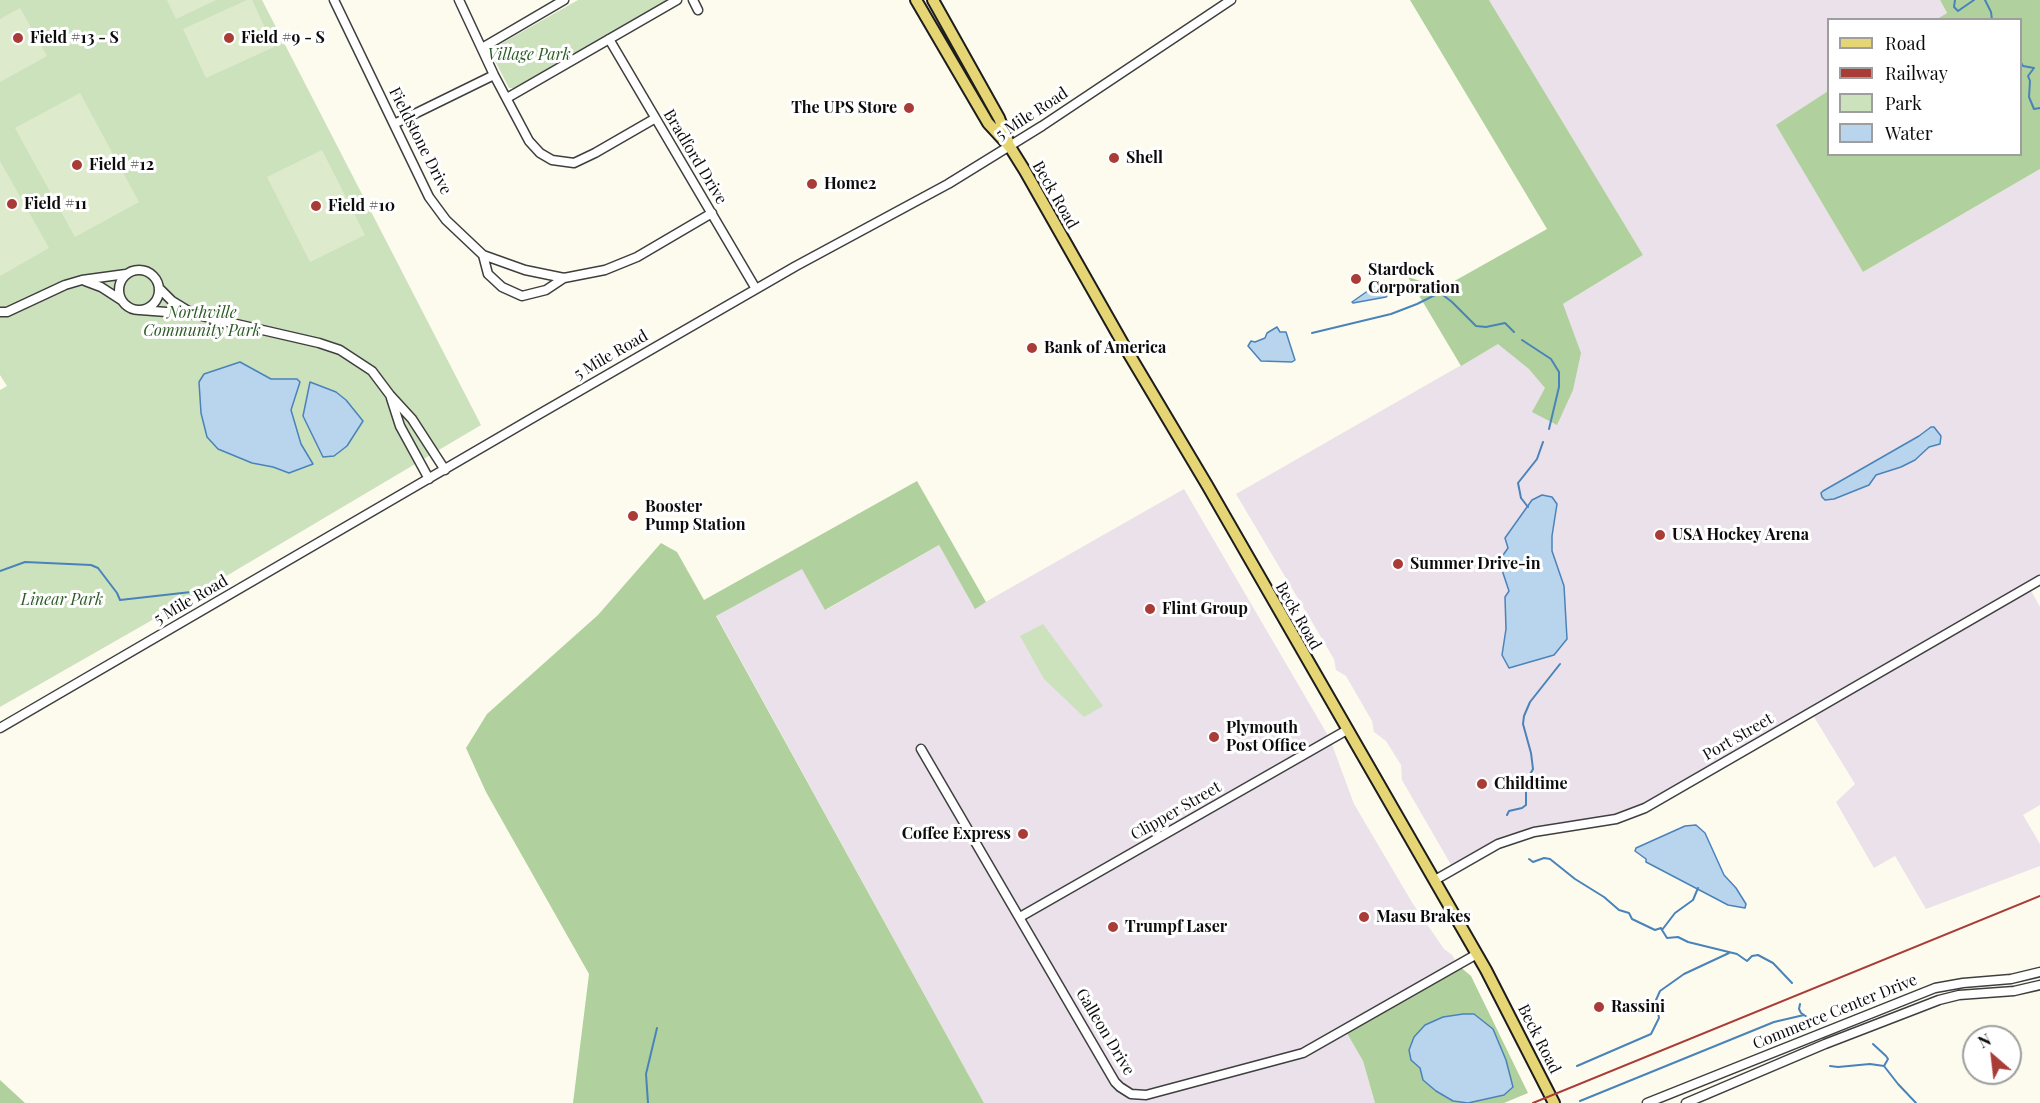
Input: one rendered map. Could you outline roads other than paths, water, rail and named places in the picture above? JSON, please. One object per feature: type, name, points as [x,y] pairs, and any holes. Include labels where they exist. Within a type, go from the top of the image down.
[{"type":"main road","name":"Beck Road","points":[[916,0],[988,123],[1010,147]]},
{"type":"main road","name":"Beck Road","points":[[933,0],[999,118],[1010,147],[1477,954],[1554,1103]]},
{"type":"street","name":"Fieldstone Drive","points":[[334,0],[429,197],[446,220],[483,255],[525,270],[564,278],[605,270],[637,257],[712,213]]},
{"type":"street","points":[[459,0],[494,75],[529,141],[540,153],[552,160],[574,163],[654,119]]},
{"type":"street","points":[[482,48],[564,0]]},
{"type":"street","points":[[507,98],[677,0]]},
{"type":"street","points":[[693,0],[698,10]]},
{"type":"street","name":"5 Mile Road","points":[[0,728],[756,289],[922,199],[1010,147],[1231,0]]},
{"type":"street","name":"Bradford Drive","points":[[609,39],[756,289]]},
{"type":"street","points":[[394,124],[494,75]]},
{"type":"street","points":[[483,255],[488,274],[502,287],[522,296],[546,290],[564,278]]},
{"type":"street","points":[[0,312],[7,312],[65,285],[82,280],[144,270],[154,277],[159,288],[172,301],[193,314]]},
{"type":"street","points":[[123,302],[119,291],[126,274]]},
{"type":"street","points":[[82,280],[101,287],[128,307],[193,314],[299,338],[340,350],[372,371],[412,419],[445,470]]},
{"type":"street","points":[[140,310],[146,309],[156,300],[159,288]]},
{"type":"street","points":[[390,395],[400,426],[429,479]]},
{"type":"street","name":"Port Street","points":[[1435,880],[1498,844],[1534,832],[1616,819],[1645,808],[2040,580]]},
{"type":"street","name":"Clipper Street","points":[[1020,918],[1347,730]]},
{"type":"street","name":"Galleon Drive","points":[[921,749],[1115,1082],[1125,1091],[1138,1095],[1303,1053],[1477,954]]},
{"type":"street","name":"Commerce Center Drive","points":[[1647,1103],[1710,1080],[1820,1033],[1935,988],[1967,982],[2011,979],[2040,972]]},
{"type":"street","name":"Commerce Center Drive","points":[[1686,1103],[1825,1044],[1939,1000],[1959,995],[2014,991],[2040,985]]},
{"type":"street","points":[[1820,1033],[1825,1044]]},
{"type":"water","points":[[1379,283],[1392,291],[1386,297],[1352,302]]},
{"type":"water","points":[[1277,327],[1280,332],[1286,332],[1295,360],[1292,362],[1261,361],[1248,346],[1251,341],[1255,342],[1265,338],[1267,333]]},
{"type":"water","points":[[240,362],[271,379],[297,379],[300,382],[291,410],[301,444],[313,464],[289,473],[252,463],[218,449],[207,437],[201,413],[199,382],[204,374]]},
{"type":"water","points":[[310,382],[336,392],[346,400],[363,421],[347,446],[334,456],[323,457],[303,416]]},
{"type":"water","points":[[1934,427],[1941,436],[1940,444],[1929,447],[1915,460],[1901,467],[1876,475],[1869,485],[1834,499],[1825,500],[1822,497],[1823,491]]},
{"type":"water","points":[[1542,495],[1552,497],[1557,504],[1552,551],[1564,586],[1567,639],[1554,655],[1509,668],[1502,655],[1506,629],[1505,597],[1509,591],[1499,561],[1508,548],[1505,538],[1532,500]]},
{"type":"water","points":[[1696,825],[1705,833],[1724,875],[1736,888],[1746,904],[1745,908],[1728,905],[1646,862],[1646,859],[1635,851],[1636,848],[1685,826]]},
{"type":"water","points":[[1474,1014],[1493,1029],[1506,1060],[1513,1087],[1504,1095],[1468,1103],[1453,1101],[1423,1080],[1420,1068],[1411,1060],[1409,1050],[1414,1037],[1425,1025],[1443,1017]]},
{"type":"waterway","points":[[1955,0],[1954,7],[1958,11],[1974,0]]},
{"type":"waterway","points":[[1985,0],[1992,18]]},
{"type":"waterway","points":[[2022,64],[2034,68],[2028,76],[2029,97],[2034,109],[2040,108]]},
{"type":"waterway","points":[[1312,333],[1391,314],[1437,294],[1443,295],[1452,302],[1476,326],[1486,327],[1505,323],[1514,332]]},
{"type":"waterway","points":[[1522,340],[1551,359],[1559,372],[1559,387],[1549,429]]},
{"type":"waterway","points":[[1528,507],[1521,498],[1518,483],[1537,459],[1543,442]]},
{"type":"waterway","points":[[0,571],[25,562],[91,565],[98,568],[120,600],[209,588]]},
{"type":"waterway","points":[[1507,815],[1509,811],[1526,805],[1526,782],[1533,769],[1523,724],[1524,716],[1530,702],[1560,664]]},
{"type":"waterway","points":[[1529,859],[1533,862],[1544,858],[1550,859],[1619,910],[1629,913],[1632,919],[1655,930],[1661,928],[1662,930]]},
{"type":"waterway","points":[[1662,930],[1675,913],[1693,900],[1698,888]]},
{"type":"waterway","points":[[1662,930],[1667,938],[1678,937],[1688,942],[1737,954],[1747,961],[1752,956],[1758,955],[1773,963],[1792,983]]},
{"type":"waterway","points":[[1577,1066],[1651,1034],[1659,1018],[1656,1000],[1660,991],[1684,974],[1729,953]]},
{"type":"waterway","points":[[1800,1004],[1801,1013],[1807,1017],[1825,1019]]},
{"type":"waterway","points":[[1580,1101],[1774,1022],[1804,1015]]},
{"type":"waterway","points":[[648,1103],[646,1074],[657,1028]]},
{"type":"waterway","points":[[1873,1044],[1888,1059],[1884,1066]]},
{"type":"waterway","points":[[1830,1066],[1870,1064],[1884,1066]]},
{"type":"waterway","points":[[1884,1066],[1916,1103]]},
{"type":"railway","points":[[1533,1103],[2040,896]]},
{"type":"place","name":"Field #13 - S","points":[[18,38]]},
{"type":"place","name":"Field #9 - S","points":[[229,38]]},
{"type":"place","name":"The UPS Store","points":[[909,108]]},
{"type":"place","name":"Shell","points":[[1114,158]]},
{"type":"place","name":"Field #12","points":[[77,165]]},
{"type":"place","name":"Home2","points":[[812,184]]},
{"type":"place","name":"Field #11","points":[[12,204]]},
{"type":"place","name":"Field #10","points":[[316,206]]},
{"type":"place","name":"Stardock Corporation","points":[[1356,279]]},
{"type":"place","name":"Bank of America","points":[[1032,348]]},
{"type":"place","name":"Booster Pump Station","points":[[633,516]]},
{"type":"place","name":"USA Hockey Arena","points":[[1660,535]]},
{"type":"place","name":"Summer Drive-in","points":[[1398,564]]},
{"type":"place","name":"Flint Group","points":[[1150,609]]},
{"type":"place","name":"Plymouth Post Office","points":[[1214,737]]},
{"type":"place","name":"Childtime","points":[[1482,784]]},
{"type":"place","name":"Coffee Express","points":[[1023,834]]},
{"type":"place","name":"Masu Brakes","points":[[1364,917]]},
{"type":"place","name":"Trumpf Laser","points":[[1113,927]]},
{"type":"place","name":"Rassini","points":[[1599,1007]]},
{"type":"park label","name":"Village Park","points":[[529,55]]},
{"type":"park label","name":"Northville Community Park","points":[[202,322]]},
{"type":"park label","name":"Linear Park","points":[[62,600]]}]
